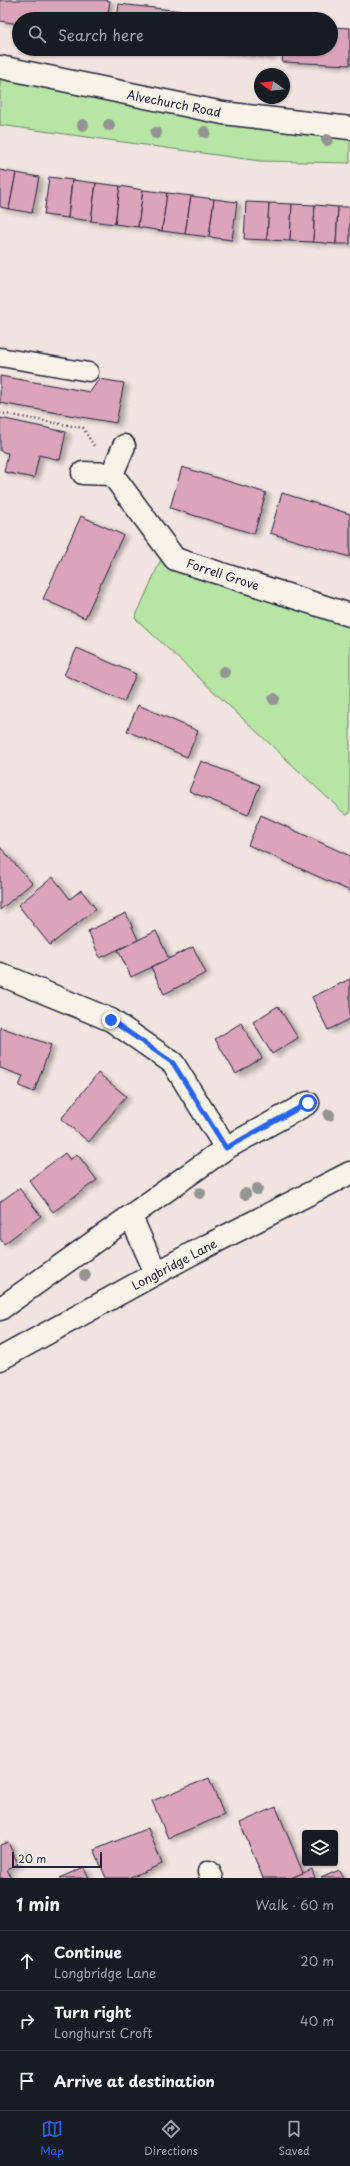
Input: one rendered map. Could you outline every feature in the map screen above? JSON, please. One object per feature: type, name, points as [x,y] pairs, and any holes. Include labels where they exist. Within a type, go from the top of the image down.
[{"type":"street","name":"Alvechurch Road","points":[[0,67],[223,113],[350,128]]},
{"type":"street","points":[[83,473],[112,474],[124,446]]},
{"type":"street","name":"Forrell Grove","points":[[112,474],[175,559],[350,615]]},
{"type":"street","points":[[0,974],[111,1020],[173,1063],[226,1148]]},
{"type":"street","points":[[0,1309],[226,1148],[308,1103]]},
{"type":"street","name":"Longbridge Lane","points":[[0,1359],[156,1273],[350,1172]]},
{"type":"street","points":[[131,1217],[156,1273]]},
{"type":"lane","points":[[0,357],[90,372]]},
{"type":"path","points":[[0,413],[83,428],[112,474]]},
{"type":"green space","points":[[0,77],[350,134],[350,163],[260,161],[0,125]]},
{"type":"green space","points":[[163,555],[181,571],[350,626],[350,813],[346,815],[135,618]]},
{"type":"building","points":[[0,0],[110,1],[108,12],[12,12],[12,23],[0,21]]},
{"type":"building","points":[[119,4],[190,12],[118,12]]},
{"type":"building","points":[[338,27],[350,28],[350,65],[282,62],[282,56],[338,56]]},
{"type":"building","points":[[0,170],[16,173],[9,209],[0,207]]},
{"type":"building","points":[[16,173],[39,177],[32,213],[9,209]]},
{"type":"building","points":[[49,177],[72,180],[68,218],[44,215]]},
{"type":"building","points":[[72,180],[96,183],[91,221],[68,218]]},
{"type":"building","points":[[96,183],[120,186],[115,224],[91,221]]},
{"type":"building","points":[[120,186],[143,190],[138,227],[115,224]]},
{"type":"building","points":[[143,190],[167,193],[162,231],[138,227]]},
{"type":"building","points":[[167,193],[191,196],[185,234],[162,231]]},
{"type":"building","points":[[191,196],[214,199],[209,237],[185,234]]},
{"type":"building","points":[[214,199],[237,202],[232,240],[209,237]]},
{"type":"building","points":[[246,202],[269,203],[267,240],[244,239]]},
{"type":"building","points":[[269,203],[292,204],[290,241],[267,240]]},
{"type":"building","points":[[292,204],[315,205],[313,242],[290,241]]},
{"type":"building","points":[[315,205],[338,207],[336,244],[313,242]]},
{"type":"building","points":[[338,207],[350,207],[350,244],[336,244]]},
{"type":"building","points":[[0,376],[90,392],[99,379],[124,383],[116,423],[0,403]]},
{"type":"building","points":[[0,418],[66,432],[60,460],[39,455],[34,478],[4,472],[8,453],[0,451]]},
{"type":"building","points":[[182,467],[266,493],[254,534],[170,508]]},
{"type":"building","points":[[282,493],[350,514],[350,557],[270,533]]},
{"type":"building","points":[[81,516],[123,535],[85,618],[43,599]]},
{"type":"building","points":[[77,648],[136,674],[124,702],[64,675]]},
{"type":"building","points":[[138,705],[198,731],[187,757],[127,731]]},
{"type":"building","points":[[201,761],[260,785],[248,815],[189,791]]},
{"type":"building","points":[[261,815],[350,856],[350,891],[248,845]]},
{"type":"building","points":[[0,847],[32,883],[0,910]]},
{"type":"building","points":[[53,877],[70,899],[81,890],[96,909],[50,945],[18,905]]},
{"type":"building","points":[[126,913],[138,940],[100,958],[88,931]]},
{"type":"building","points":[[156,931],[169,959],[131,977],[118,950]]},
{"type":"building","points":[[193,947],[206,973],[164,994],[151,967]]},
{"type":"building","points":[[350,979],[350,1019],[328,1030],[312,997]]},
{"type":"building","points":[[278,1006],[298,1038],[272,1054],[253,1022]]},
{"type":"building","points":[[241,1023],[262,1058],[236,1074],[215,1039]]},
{"type":"building","points":[[0,1027],[51,1045],[34,1092],[19,1086],[23,1076],[0,1068]]},
{"type":"building","points":[[98,1073],[126,1096],[89,1142],[61,1119]]},
{"type":"building","points":[[65,1153],[70,1160],[77,1154],[97,1180],[53,1212],[29,1180]]},
{"type":"building","points":[[19,1188],[41,1216],[4,1244],[0,1239],[0,1202]]},
{"type":"building","points":[[209,1778],[224,1815],[168,1838],[152,1801]]},
{"type":"building","points":[[276,1807],[303,1873],[291,1878],[263,1878],[240,1823]]},
{"type":"building","points":[[148,1828],[162,1864],[128,1878],[106,1878],[94,1850]]},
{"type":"building","points":[[8,1842],[18,1864],[7,1869],[11,1878],[0,1878],[0,1845]]},
{"type":"building","points":[[84,1867],[89,1878],[59,1878]]},
{"type":"building","points":[[312,1869],[315,1878],[291,1878],[303,1873]]},
{"type":"building","points":[[339,1870],[343,1878],[321,1878]]},
{"type":"route","points":[[111,1020],[173,1063],[226,1148],[308,1103]]}]
